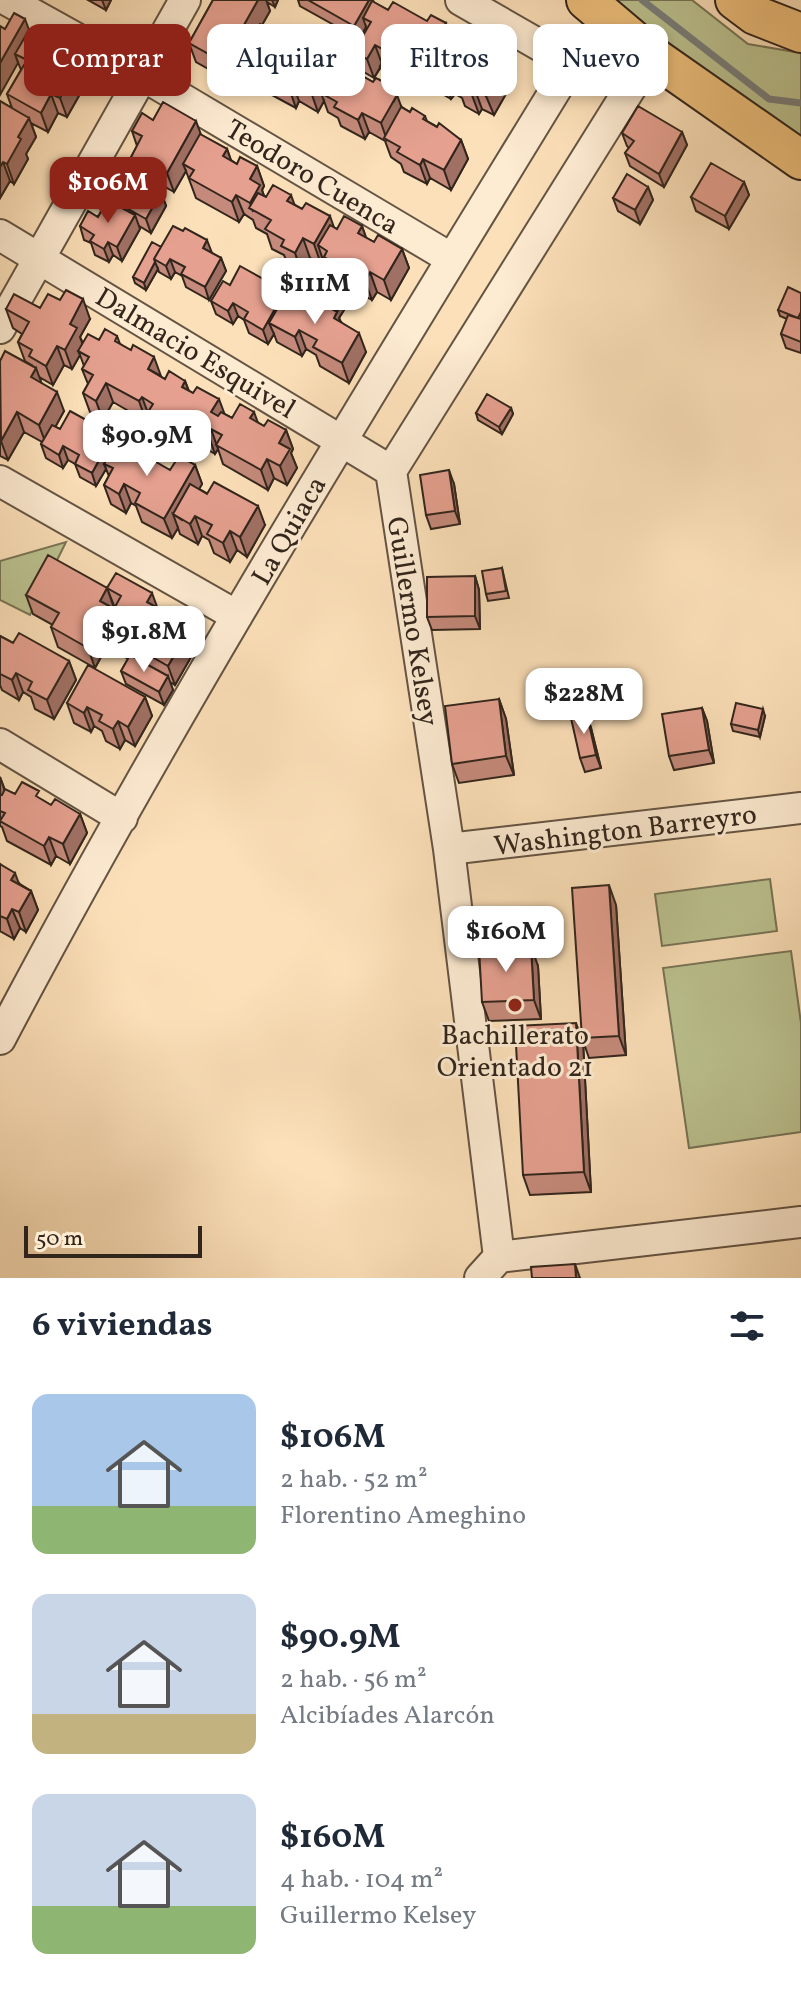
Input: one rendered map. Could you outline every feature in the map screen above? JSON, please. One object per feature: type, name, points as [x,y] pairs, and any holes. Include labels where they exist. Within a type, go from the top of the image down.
[{"type":"main road","points":[[586,0],[614,24]]},
{"type":"main road","points":[[735,0],[755,15],[801,33]]},
{"type":"main road","points":[[668,67],[801,160]]},
{"type":"street","name":"Teodoro Cuenca","points":[[7,0],[50,24]]},
{"type":"street","points":[[171,24],[185,0]]},
{"type":"street","name":"La Quiaca","points":[[0,1039],[11,992],[122,818],[341,439],[567,71],[555,54],[461,0]]},
{"type":"street","points":[[0,328],[130,96]]},
{"type":"street","name":"Teodoro Cuenca","points":[[177,96],[452,259]]},
{"type":"street","points":[[391,471],[625,96]]},
{"type":"street","name":"Dalmacio Esquivel","points":[[0,235],[391,471]]},
{"type":"street","name":"Guillermo Kelsey","points":[[391,471],[449,849],[489,1267]]},
{"type":"street","points":[[0,481],[237,616]]},
{"type":"street","points":[[0,744],[122,818]]},
{"type":"street","name":"Washington Barreyro","points":[[449,849],[801,808]]},
{"type":"street","points":[[489,1267],[801,1222]]},
{"type":"green space","points":[[606,0],[692,0],[748,44],[801,53],[801,144],[668,46],[668,24],[638,24]]},
{"type":"green space","points":[[66,542],[30,615],[0,600],[0,561]]},
{"type":"green space","points":[[770,879],[777,931],[662,946],[655,894]]},
{"type":"green space","points":[[791,951],[801,1023],[801,1132],[689,1148],[663,968]]},
{"type":"building","points":[[213,0],[258,0],[244,24],[207,24],[207,53],[191,44]]},
{"type":"building","points":[[308,0],[369,0],[355,24]]},
{"type":"building","points":[[372,1],[388,10],[393,2],[427,21],[431,15],[446,23],[381,24],[381,48],[375,45],[367,59],[365,32],[371,22],[363,18]]},
{"type":"building","points":[[14,13],[25,19],[0,63],[0,26],[5,29]]},
{"type":"building","points":[[24,39],[24,58],[15,54]]},
{"type":"building","points":[[24,65],[24,96],[50,96],[41,113],[7,94]]},
{"type":"building","points":[[365,77],[373,82],[376,78],[381,80],[381,96],[396,96],[381,123],[362,113],[358,120],[334,107],[337,102],[326,96],[365,96]]},
{"type":"building","points":[[0,101],[29,118],[7,164],[3,162],[0,167]]},
{"type":"building","points":[[163,102],[196,121],[167,173],[150,164],[146,173],[128,163],[142,136],[132,131],[142,113],[153,120]]},
{"type":"building","points":[[638,106],[682,132],[659,174],[625,153],[634,141],[622,133]]},
{"type":"building","points":[[401,107],[410,112],[412,108],[425,116],[423,119],[437,127],[439,123],[461,140],[444,170],[423,159],[420,165],[397,152],[400,147],[384,138]]},
{"type":"building","points":[[200,134],[227,149],[223,156],[237,164],[240,157],[257,166],[250,179],[260,185],[250,203],[236,195],[232,202],[189,178],[194,170],[183,164]]},
{"type":"building","points":[[106,162],[131,176],[122,191],[98,177]]},
{"type":"building","points":[[711,163],[744,182],[725,216],[691,197]]},
{"type":"building","points":[[627,174],[648,187],[635,210],[613,198]]},
{"type":"building","points":[[131,176],[161,192],[146,219],[116,202]]},
{"type":"building","points":[[273,185],[291,195],[287,201],[302,209],[306,203],[330,216],[314,244],[303,238],[295,253],[281,246],[284,240],[265,229],[271,220],[249,208],[258,193],[266,197]]},
{"type":"building","points":[[107,200],[135,215],[117,247],[108,242],[104,249],[90,241],[94,235],[80,226],[88,211],[98,217]]},
{"type":"building","points":[[344,216],[362,226],[358,233],[374,242],[378,235],[402,249],[384,280],[370,272],[365,281],[324,257],[327,251],[318,245],[330,225],[337,229]]},
{"type":"building","points":[[173,226],[183,231],[185,228],[207,240],[203,248],[221,258],[205,287],[181,274],[185,267],[170,259],[166,266],[154,259]]},
{"type":"building","points":[[152,242],[161,247],[144,283],[133,277]]},
{"type":"building","points":[[240,266],[285,291],[263,330],[244,319],[248,312],[233,303],[228,311],[211,301],[223,281],[230,285]]},
{"type":"building","points":[[788,287],[801,293],[798,318],[778,310]]},
{"type":"building","points":[[66,290],[83,299],[70,324],[77,328],[65,350],[57,346],[46,366],[29,356],[32,350],[18,342],[29,322],[6,309],[14,294],[40,308],[48,294],[60,300]]},
{"type":"building","points":[[287,292],[309,304],[312,298],[337,312],[334,318],[359,333],[342,363],[313,347],[317,340],[299,330],[295,337],[269,323]]},
{"type":"building","points":[[325,295],[341,304],[337,311],[321,303]]},
{"type":"building","points":[[788,315],[801,319],[801,342],[781,334]]},
{"type":"building","points":[[105,329],[117,336],[115,341],[131,350],[133,345],[154,357],[148,369],[165,379],[169,371],[185,381],[182,387],[193,393],[197,387],[219,399],[211,412],[218,416],[221,412],[232,418],[240,404],[254,412],[250,418],[264,426],[268,420],[286,430],[279,443],[290,449],[280,466],[267,459],[261,470],[216,445],[222,435],[211,429],[208,434],[186,422],[181,431],[148,412],[153,404],[142,397],[139,401],[106,383],[96,401],[83,393],[93,375],[82,369],[89,357],[78,351],[88,334],[99,340]]},
{"type":"building","points":[[5,351],[36,368],[31,377],[57,392],[39,425],[17,412],[1,441],[0,361]]},
{"type":"building","points":[[487,394],[511,408],[499,427],[476,413]]},
{"type":"building","points":[[70,411],[101,428],[96,435],[109,442],[92,473],[75,464],[79,455],[63,446],[59,455],[41,444],[52,425],[60,429]]},
{"type":"building","points":[[118,440],[170,470],[179,456],[195,465],[164,519],[135,503],[140,493],[124,484],[119,494],[104,485],[113,468],[104,464]]},
{"type":"building","points":[[449,470],[455,511],[426,515],[420,475]]},
{"type":"building","points":[[214,482],[258,506],[240,537],[230,531],[223,543],[207,534],[212,525],[195,516],[190,524],[173,514],[190,484],[207,494]]},
{"type":"building","points":[[48,555],[107,588],[100,601],[111,607],[88,648],[51,627],[59,613],[26,595]]},
{"type":"building","points":[[502,568],[506,591],[486,594],[482,571]]},
{"type":"building","points":[[116,573],[152,593],[147,602],[176,618],[169,629],[184,638],[168,666],[103,629],[121,596],[107,588]]},
{"type":"building","points":[[475,576],[475,616],[427,617],[427,577]]},
{"type":"building","points":[[19,633],[69,661],[47,700],[28,690],[32,682],[16,673],[12,680],[0,674],[0,636],[13,643]]},
{"type":"building","points":[[130,655],[168,676],[159,692],[121,671]]},
{"type":"building","points":[[88,665],[145,697],[128,727],[118,721],[113,729],[99,721],[102,715],[87,707],[84,713],[67,703]]},
{"type":"building","points":[[499,699],[506,756],[452,764],[445,706]]},
{"type":"building","points":[[736,703],[763,709],[758,730],[731,724]]},
{"type":"building","points":[[702,708],[709,750],[669,756],[662,714]]},
{"type":"building","points":[[587,715],[596,755],[580,758],[571,718]]},
{"type":"building","points":[[22,782],[39,791],[36,796],[51,805],[55,799],[80,814],[63,844],[49,837],[44,846],[0,821],[5,813],[0,811],[0,794],[5,789],[15,794]]},
{"type":"building","points":[[0,864],[15,873],[11,880],[31,891],[19,912],[12,909],[7,919],[0,916]]},
{"type":"building","points":[[609,885],[619,1036],[582,1038],[572,888]]},
{"type":"building","points":[[531,946],[534,1000],[482,1002],[479,948]]},
{"type":"building","points":[[576,1023],[584,1172],[523,1175],[515,1026]]},
{"type":"building","points":[[575,1264],[576,1278],[532,1278],[531,1267]]},
{"type":"waterway","points":[[642,0],[769,99],[801,103]]},
{"type":"place","name":"Bachillerato Orientado 21","points":[[515,1005]]}]
